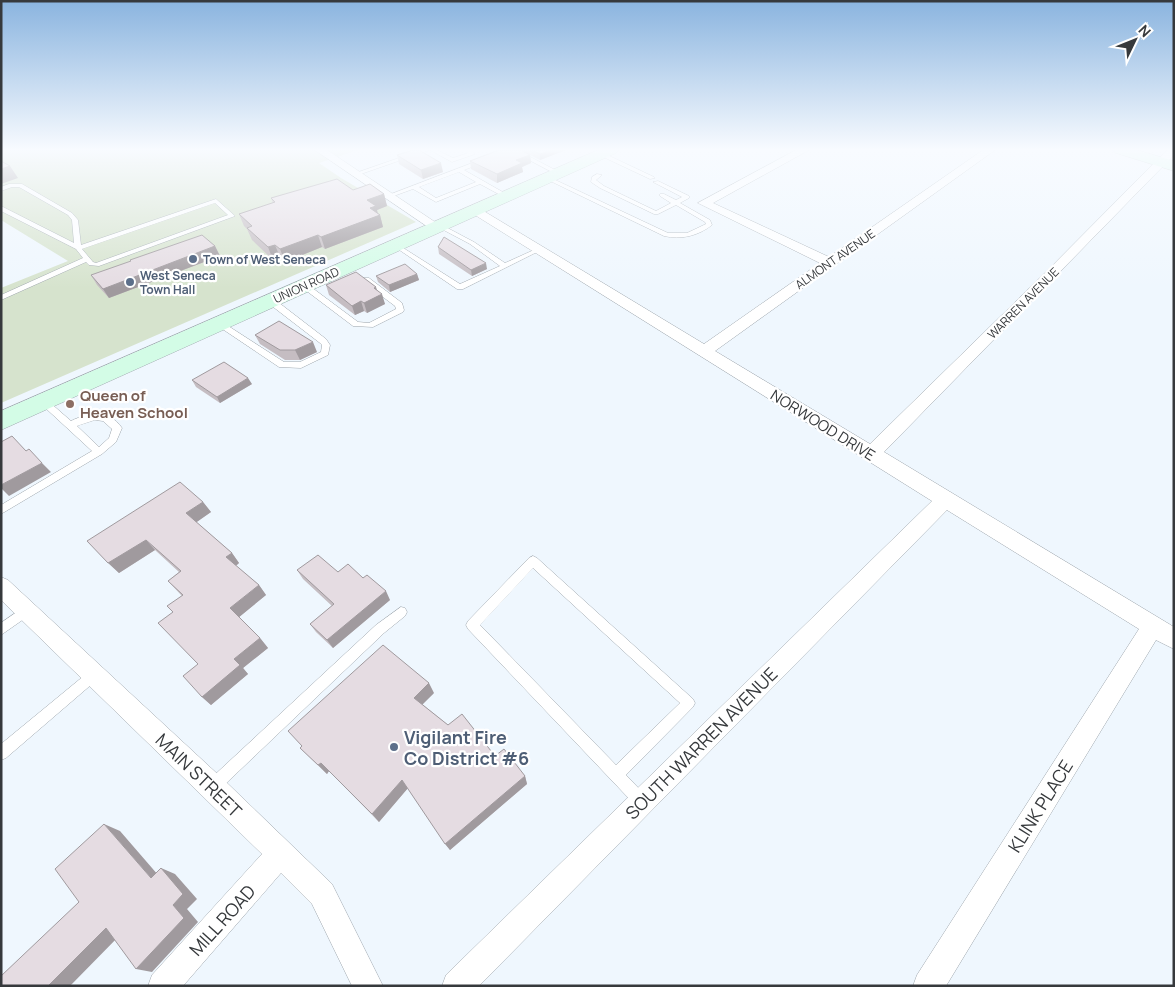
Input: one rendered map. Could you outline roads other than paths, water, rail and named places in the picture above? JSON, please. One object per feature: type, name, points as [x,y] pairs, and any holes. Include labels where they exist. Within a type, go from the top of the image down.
[{"type":"main road","name":"UNION ROAD","points":[[1,421],[304,286],[355,272],[395,245],[506,196]]},
{"type":"street","points":[[390,196],[437,226]]},
{"type":"street","points":[[717,196],[704,203],[830,263]]},
{"type":"street","name":"ALMONT AVENUE","points":[[704,351],[925,196]]},
{"type":"street","name":"WARREN AVENUE","points":[[871,454],[1055,271],[1133,196]]},
{"type":"street","name":"NORWOOD DRIVE","points":[[473,210],[1163,633]]},
{"type":"street","name":"SOUTH WARREN AVENUE","points":[[457,986],[945,500]]},
{"type":"street","name":"MAIN STREET","points":[[1,586],[95,674],[322,894],[368,986]]},
{"type":"street","name":"KLINK PLACE","points":[[928,986],[1163,633]]},
{"type":"street","name":"MILL ROAD","points":[[163,986],[280,854]]},
{"type":"lane","points":[[39,196],[70,214],[75,220],[78,248]]},
{"type":"lane","points":[[429,196],[436,200],[446,196]]},
{"type":"lane","points":[[584,196],[666,235],[682,238],[692,235],[708,225],[708,220],[664,196]]},
{"type":"lane","points":[[621,196],[656,213],[687,197],[685,196]]},
{"type":"lane","points":[[1,208],[78,248],[91,264],[97,265],[232,216],[216,201],[78,248]]},
{"type":"lane","points":[[437,226],[472,243],[504,266]]},
{"type":"lane","points":[[395,245],[460,287],[538,250]]},
{"type":"lane","points":[[1,298],[87,259]]},
{"type":"lane","points":[[304,286],[356,324],[370,325],[400,310],[399,305],[355,272]]},
{"type":"lane","points":[[218,324],[282,365],[301,365],[325,353],[326,345],[323,341],[271,301]]},
{"type":"lane","points":[[44,402],[98,452]]},
{"type":"lane","points":[[1,510],[98,452],[114,440],[117,431],[113,423],[105,418],[91,416],[70,426]]},
{"type":"lane","points":[[616,775],[689,703],[533,560],[472,625],[641,802]]},
{"type":"lane","points":[[1,630],[27,610]]},
{"type":"lane","points":[[212,787],[401,612]]},
{"type":"lane","points":[[1,753],[95,674]]},
{"type":"place","name":"Town of West Seneca","points":[[193,259]]},
{"type":"place","name":"West Seneca Town Hall","points":[[130,282]]},
{"type":"place","name":"Queen of Heaven School","points":[[70,404]]},
{"type":"place","name":"Vigilant Fire Co District #6","points":[[394,747]]}]
